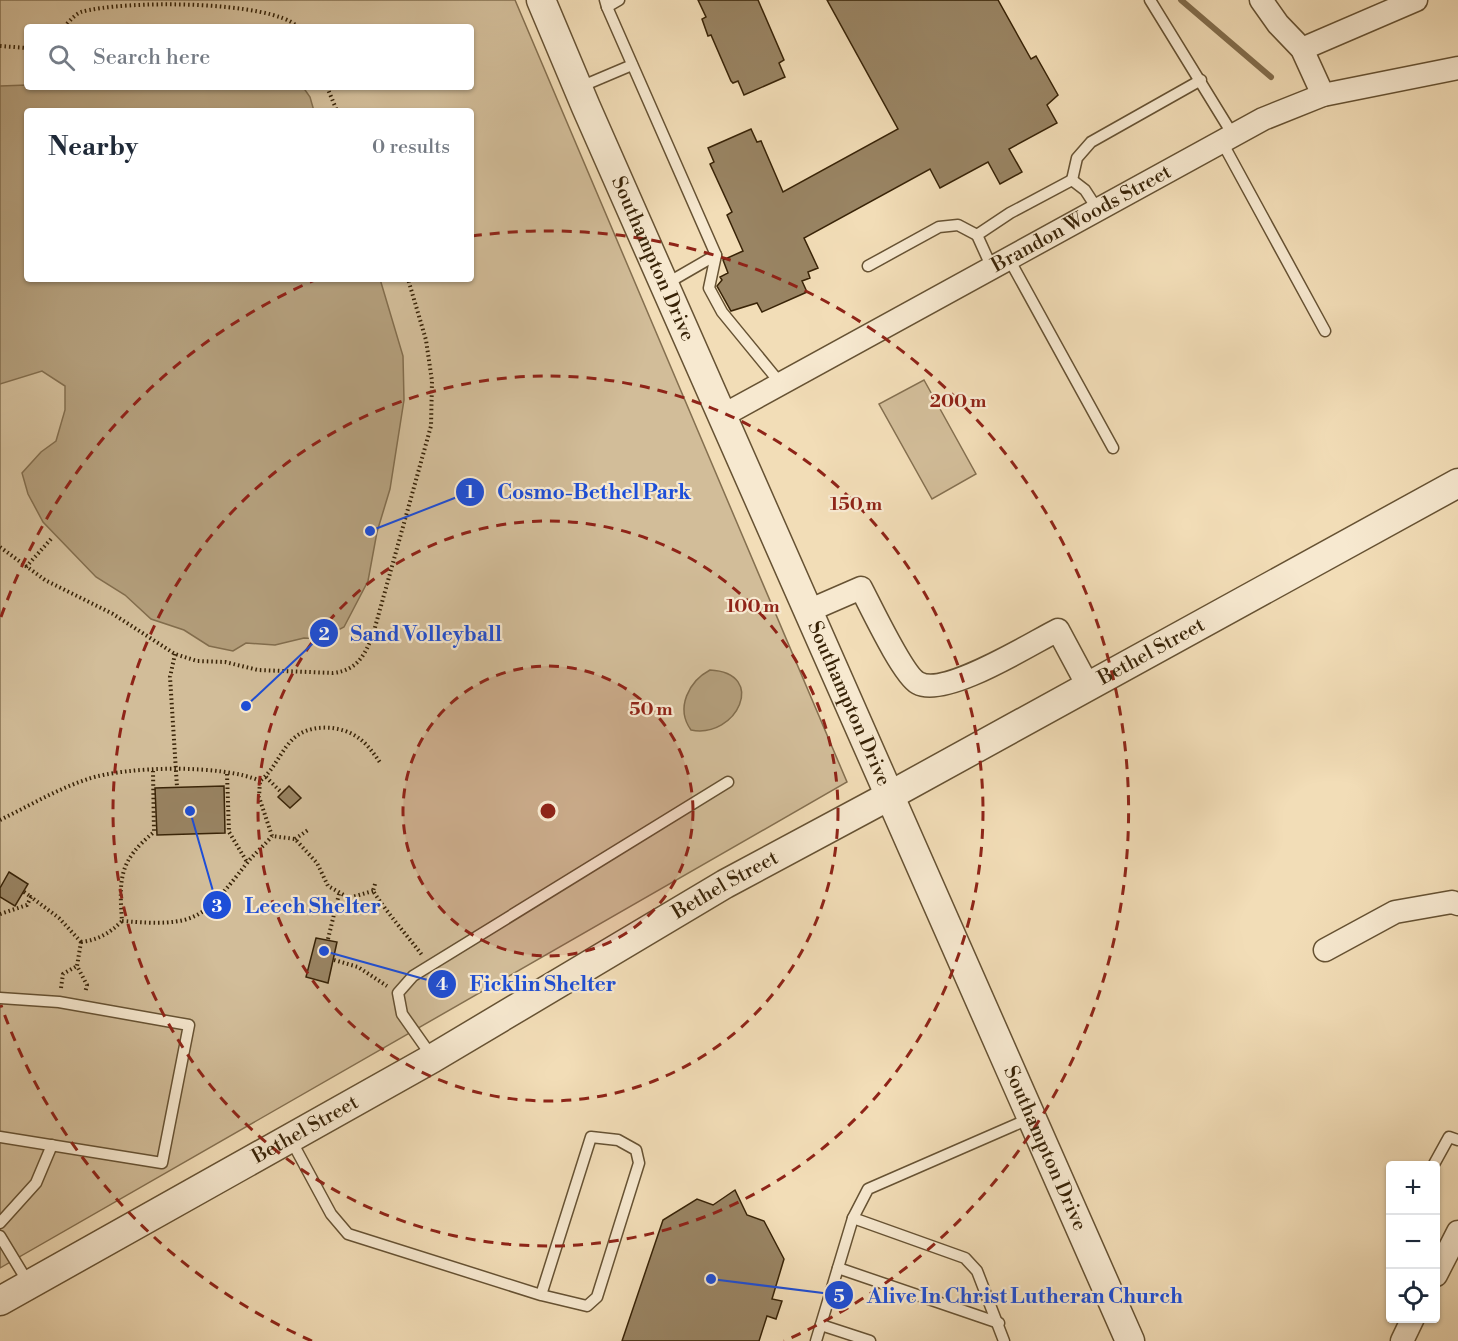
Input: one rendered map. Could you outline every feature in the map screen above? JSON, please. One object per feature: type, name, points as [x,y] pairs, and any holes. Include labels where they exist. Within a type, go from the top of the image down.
[{"type":"street","name":"Southampton Drive","points":[[541,0],[664,285],[1130,1341]]},
{"type":"street","points":[[1262,0],[1278,24],[1302,49],[1323,95]]},
{"type":"street","points":[[1302,49],[1416,0]]},
{"type":"street","name":"Brandon Woods Street","points":[[722,416],[1263,119],[1323,95],[1458,68]]},
{"type":"street","name":"Bethel Street","points":[[0,1301],[433,1058],[724,884],[890,796],[1458,483]]},
{"type":"street","points":[[808,611],[861,588],[902,664],[917,683],[930,686],[943,686],[962,679],[1058,630],[1088,686]]},
{"type":"street","points":[[1325,950],[1395,912],[1452,902],[1458,904]]},
{"type":"street","points":[[1439,1269],[1458,1232]]},
{"type":"street","points":[[1402,1341],[1411,1323]]},
{"type":"lane","points":[[619,0],[606,3],[716,255],[709,288],[722,312],[781,384]]},
{"type":"lane","points":[[1150,0],[1201,80],[1227,139],[1325,331]]},
{"type":"lane","points":[[578,88],[632,65]]},
{"type":"lane","points":[[977,235],[1010,213],[1072,180],[1077,158],[1091,142],[1201,80]]},
{"type":"lane","points":[[1072,180],[1085,190],[1098,210]]},
{"type":"lane","points":[[868,266],[939,227],[958,225],[977,235],[1001,263],[1113,448]]},
{"type":"lane","points":[[664,285],[716,255]]},
{"type":"lane","points":[[433,1058],[402,1014],[398,993],[413,976],[728,782]]},
{"type":"lane","points":[[0,998],[59,1002],[189,1025],[162,1163],[0,1137]]},
{"type":"lane","points":[[816,1341],[854,1218],[868,1189],[1031,1118]]},
{"type":"lane","points":[[290,1137],[331,1214],[348,1234],[541,1295],[586,1306],[597,1297],[639,1163],[636,1149],[618,1140],[602,1136],[591,1137],[541,1295]]},
{"type":"lane","points":[[1436,1161],[1449,1137],[1458,1140]]},
{"type":"lane","points":[[0,1223],[36,1182],[51,1145]]},
{"type":"lane","points":[[854,1218],[965,1258],[977,1271],[999,1323],[1004,1341]]},
{"type":"lane","points":[[0,1236],[30,1285]]},
{"type":"lane","points":[[838,1268],[999,1323]]},
{"type":"lane","points":[[821,1324],[870,1341]]},
{"type":"path","points":[[67,24],[79,13],[111,6],[207,2],[254,5],[285,14],[295,24]]},
{"type":"path","points":[[0,46],[24,48]]},
{"type":"path","points":[[328,90],[336,108]]},
{"type":"path","points":[[0,547],[26,567],[112,614],[175,654],[197,661],[225,662],[258,670],[345,672],[357,664],[367,650],[404,530],[431,426],[432,390],[426,340],[409,282]]},
{"type":"path","points":[[26,567],[51,539]]},
{"type":"path","points":[[175,654],[170,677],[177,788]]},
{"type":"path","points":[[272,836],[259,796],[260,782],[292,740],[303,730],[319,728],[352,734],[362,740],[381,764]]},
{"type":"path","points":[[0,820],[89,778],[176,768],[243,775],[260,782]]},
{"type":"path","points":[[122,921],[120,876],[127,861],[154,832],[153,771]]},
{"type":"path","points":[[227,774],[229,832],[248,862]]},
{"type":"path","points":[[266,777],[282,793]]},
{"type":"path","points":[[295,839],[308,830]]},
{"type":"path","points":[[81,942],[93,940],[111,932],[122,921],[180,922],[204,914],[229,889],[248,862],[272,836]]},
{"type":"path","points":[[272,836],[295,839],[318,863],[328,886],[339,893],[349,898],[373,891]]},
{"type":"path","points":[[373,891],[375,884]]},
{"type":"path","points":[[373,891],[430,966]]},
{"type":"path","points":[[24,892],[59,918],[81,942]]},
{"type":"path","points":[[328,939],[339,893]]},
{"type":"path","points":[[0,914],[27,905],[31,897]]},
{"type":"path","points":[[81,942],[76,966],[87,985],[83,1006]]},
{"type":"path","points":[[334,960],[358,968],[398,993]]},
{"type":"path","points":[[59,1002],[63,974],[76,966]]},
{"type":"shaded area","points":[[0,0],[515,0],[847,782],[0,1268]]},
{"type":"shaded area","points":[[24,85],[24,90],[305,90],[310,97],[313,108],[24,108],[24,282],[381,282],[403,356],[404,400],[390,489],[377,532],[368,581],[344,627],[321,639],[304,638],[275,645],[246,643],[233,651],[209,646],[184,630],[151,619],[125,595],[96,577],[43,522],[28,494],[22,473],[41,452],[56,441],[65,410],[65,386],[42,371],[0,384],[0,86]]},
{"type":"shaded area","points":[[924,380],[976,474],[932,499],[879,404]]},
{"type":"shaded area","points":[[710,670],[728,674],[738,682],[742,693],[739,704],[733,716],[722,725],[707,730],[691,730],[686,722],[684,704],[696,681]]},
{"type":"building","points":[[698,0],[758,0],[784,60],[779,63],[785,77],[744,95],[738,81],[733,83],[731,81],[711,35],[708,36],[702,19],[706,17]]},
{"type":"building","points":[[827,0],[998,0],[1031,59],[1036,56],[1058,95],[1047,105],[1057,123],[1009,149],[1022,172],[1000,184],[988,162],[940,188],[930,169],[804,238],[818,268],[808,272],[810,278],[802,281],[807,292],[762,312],[757,303],[731,311],[717,286],[722,280],[720,277],[728,273],[723,260],[743,251],[727,215],[732,212],[710,164],[714,162],[708,148],[751,129],[757,142],[761,141],[783,192],[898,129]]},
{"type":"building","points":[[224,786],[225,833],[157,835],[155,788]]},
{"type":"building","points":[[289,786],[301,798],[290,808],[278,797]]},
{"type":"building","points":[[9,872],[28,884],[15,906],[0,897],[0,888]]},
{"type":"building","points":[[316,938],[337,942],[328,983],[306,977]]},
{"type":"building","points":[[735,1190],[747,1215],[764,1221],[784,1259],[772,1299],[782,1301],[776,1319],[767,1316],[759,1341],[622,1341],[663,1220],[697,1199],[713,1205]]},
{"type":"waterway","points":[[1181,0],[1271,77]]},
{"type":"place","name":"Cosmo-Bethel Park","points":[[370,531]]},
{"type":"place","name":"Sand Volleyball","points":[[246,706]]},
{"type":"place","name":"Leech Shelter","points":[[190,811]]},
{"type":"place","name":"Ficklin Shelter","points":[[324,951]]},
{"type":"place","name":"Alive In Christ Lutheran Church","points":[[711,1279]]}]
